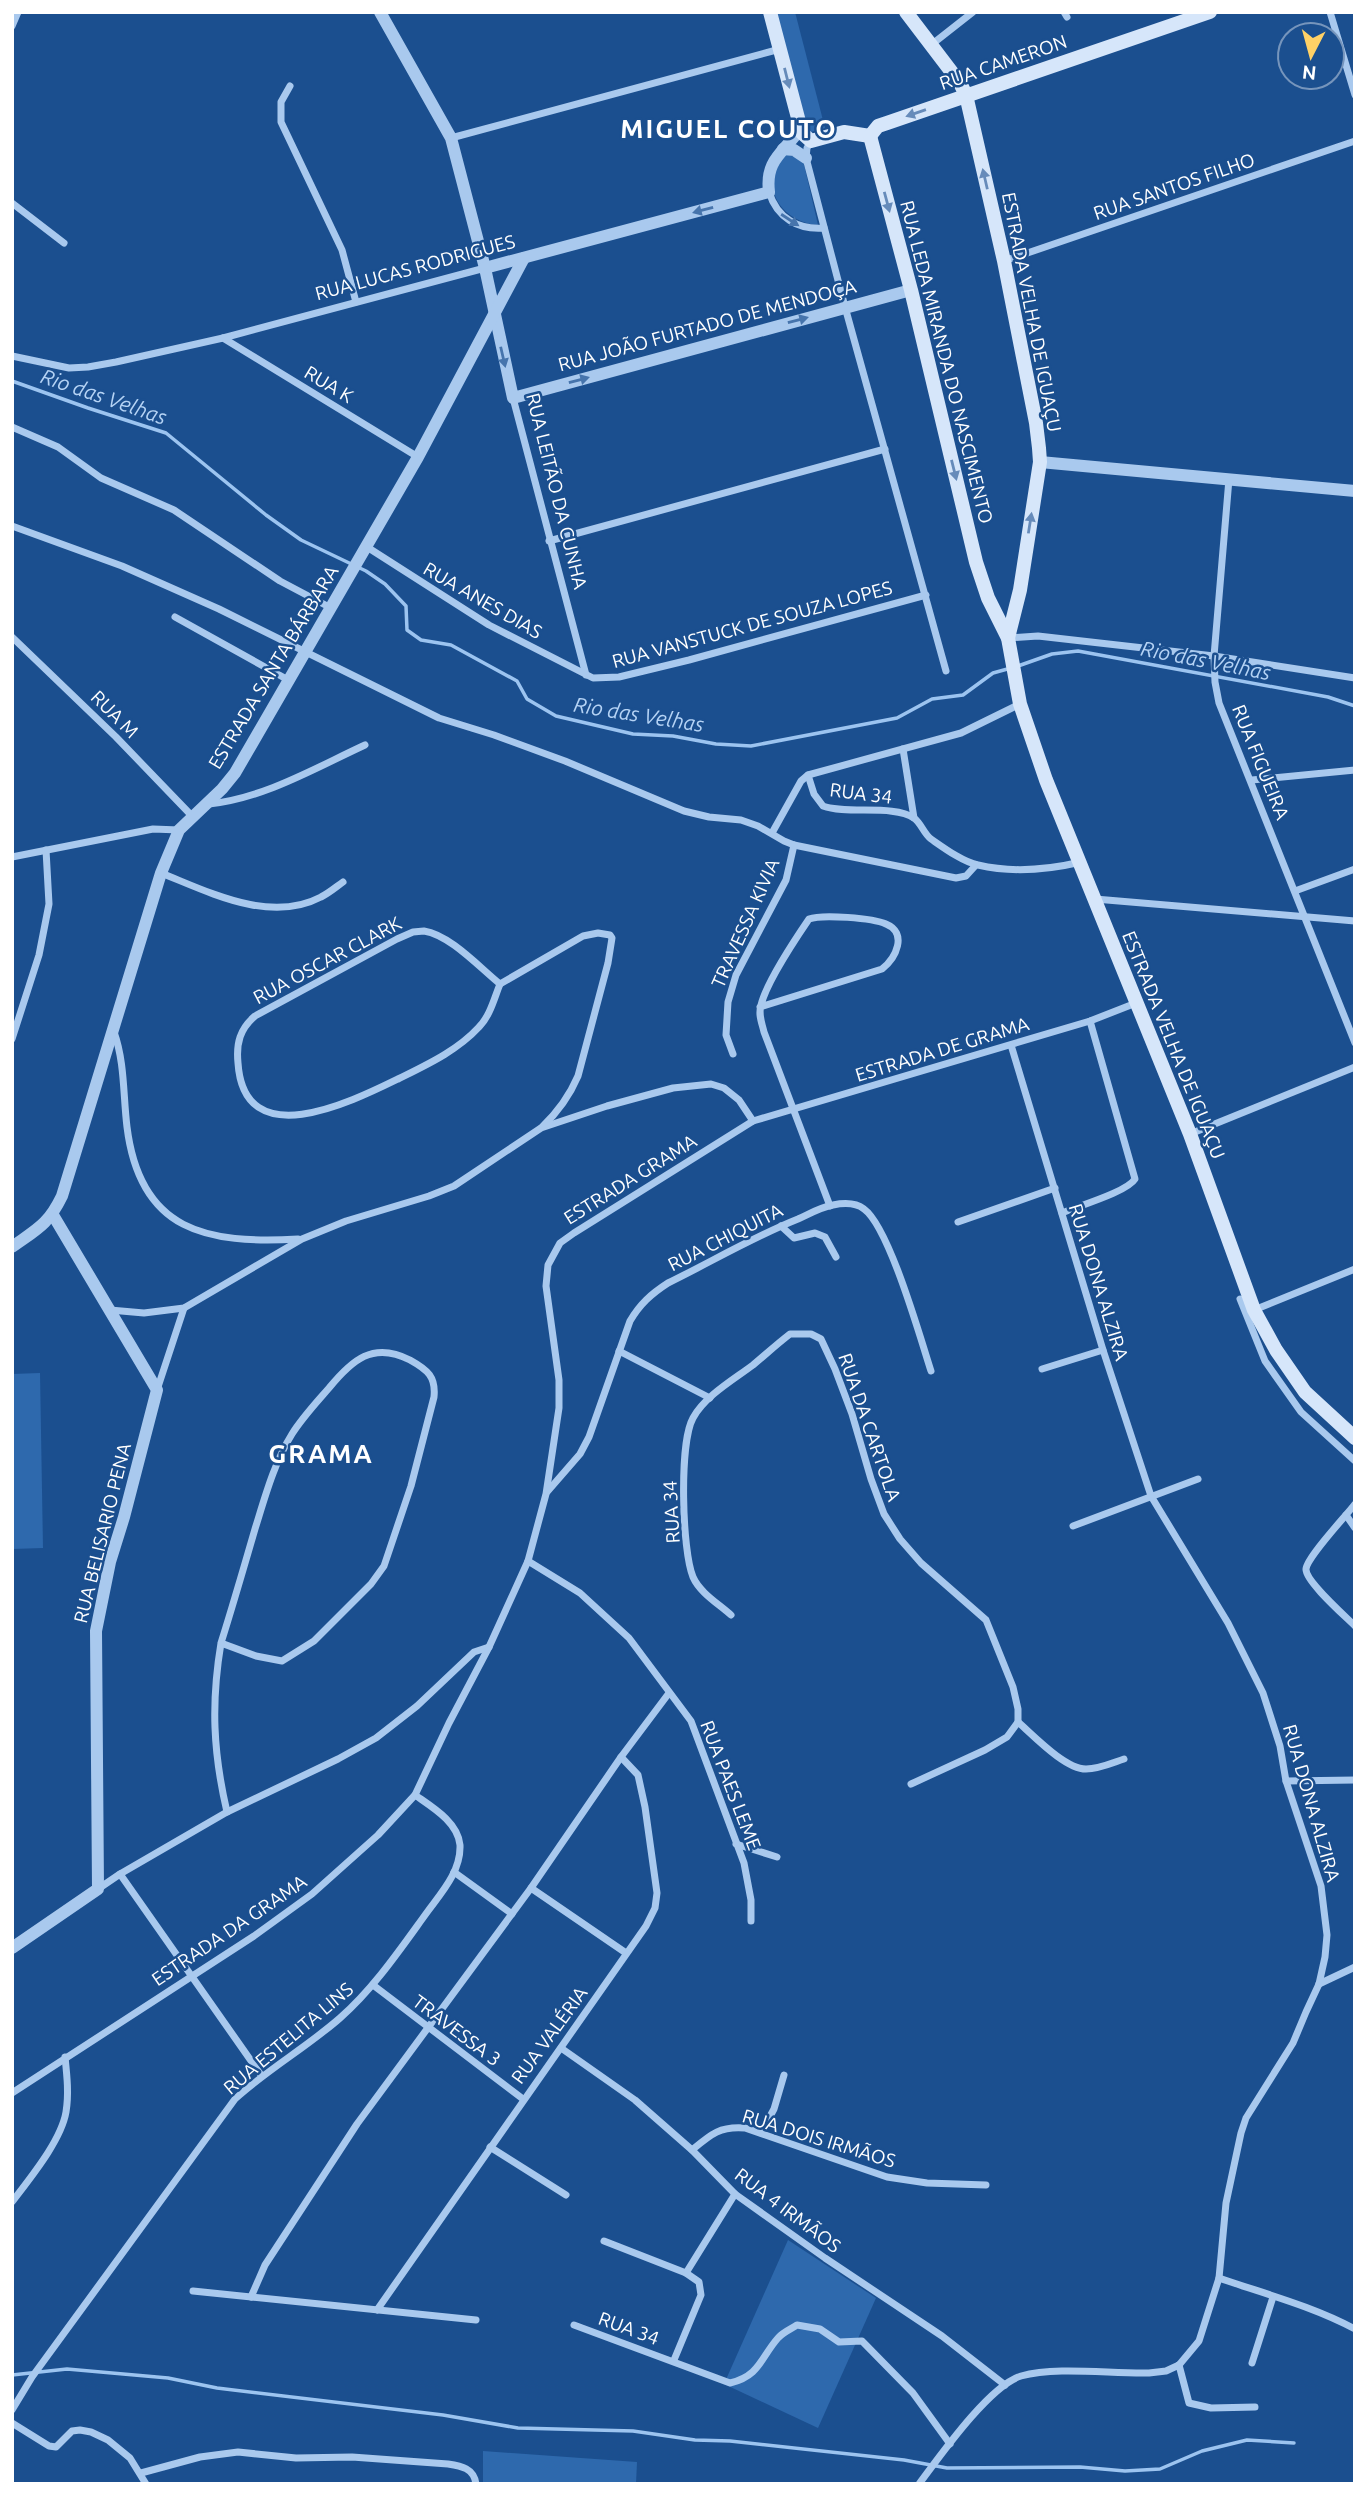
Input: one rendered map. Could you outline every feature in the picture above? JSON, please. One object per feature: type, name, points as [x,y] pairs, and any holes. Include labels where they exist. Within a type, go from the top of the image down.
[{"type":"main road","points":[[770,12],[800,129],[811,141],[844,132],[870,136]]},
{"type":"main road","name":"ESTRADA VELHA DE IGUAÇU","points":[[906,12],[960,83],[966,95],[1004,261],[1036,423],[1040,462],[1010,645]]},
{"type":"main road","name":"RUA CAMERON","points":[[870,136],[878,126],[1206,13]]},
{"type":"main road","name":"RUA LEDA MIRANDA DO NASCIMENTO","points":[[870,136],[911,290],[976,562],[988,598]]},
{"type":"main road","points":[[988,598],[1006,603],[1020,590]]},
{"type":"main road","name":"ESTRADA VELHA DE IGUAÇU","points":[[988,598],[1010,645],[1020,704],[1046,780],[1190,1134],[1254,1310],[1276,1350],[1305,1392],[1355,1438]]},
{"type":"street","points":[[12,26],[18,12]]},
{"type":"street","name":"RUA LEITÃO DA CUNHA","points":[[380,12],[451,138],[485,268],[513,398],[586,675]]},
{"type":"street","points":[[931,44],[973,12]]},
{"type":"street","points":[[1330,12],[1355,96]]},
{"type":"street","points":[[451,138],[780,49]]},
{"type":"street","points":[[290,86],[281,102],[281,122],[342,250],[356,302]]},
{"type":"street","points":[[800,129],[777,154],[769,171],[769,192],[775,207],[786,219],[801,226],[824,228]]},
{"type":"street","points":[[811,141],[806,158],[946,671]]},
{"type":"street","name":"RUA SANTOS FILHO","points":[[1004,261],[1355,141]]},
{"type":"street","points":[[783,149],[794,149],[806,158]]},
{"type":"street","name":"RUA LUCAS RODRIGUES","points":[[12,356],[69,368],[116,362],[223,338],[769,192]]},
{"type":"street","points":[[12,203],[65,243]]},
{"type":"street","name":"ESTRADA SANTA BÁRBARA","points":[[15,1240],[34,1232],[53,1215],[68,1178],[161,873],[179,830],[208,804],[235,773],[418,457],[524,258]]},
{"type":"street","name":"RUA JOÃO FURTADO DE MENDOÇA","points":[[513,398],[911,290]]},
{"type":"street","name":"RUA K","points":[[223,338],[418,457]]},
{"type":"street","points":[[12,427],[58,447],[101,478],[174,510],[280,581],[331,608]]},
{"type":"street","points":[[549,541],[885,449]]},
{"type":"street","points":[[1040,462],[1355,491]]},
{"type":"street","name":"RUA FIGUEIRA","points":[[1228,479],[1214,658],[1215,682],[1222,711],[1252,780],[1355,1043]]},
{"type":"street","points":[[12,526],[122,566],[219,609],[439,718],[565,761],[684,811],[741,820],[794,845],[956,878],[966,876],[976,865],[1020,870],[1055,868],[1081,862]]},
{"type":"street","name":"RUA ANES DIAS","points":[[365,550],[489,625],[586,675]]},
{"type":"street","name":"RUA VANSTUCK DE SOUZA LOPES","points":[[586,675],[593,678],[619,677],[926,595]]},
{"type":"street","points":[[175,617],[290,681]]},
{"type":"street","points":[[1010,645],[1038,636],[1355,678]]},
{"type":"street","name":"RUA M","points":[[12,638],[116,737],[192,816]]},
{"type":"street","points":[[808,775],[961,733],[1020,704]]},
{"type":"street","points":[[208,804],[230,802],[287,782],[365,745]]},
{"type":"street","name":"RUA 34","points":[[904,749],[914,818],[928,837],[976,865]]},
{"type":"street","points":[[1252,780],[1355,770]]},
{"type":"street","name":"RUA 34","points":[[772,833],[801,781],[808,775],[818,802],[823,806],[837,810],[891,811],[914,818]]},
{"type":"street","points":[[12,856],[152,829],[179,830]]},
{"type":"street","name":"TRAVESSA KIVIA","points":[[733,1054],[726,1035],[728,1002],[736,975],[786,880],[794,845]]},
{"type":"street","points":[[12,1040],[39,955],[50,904],[46,850]]},
{"type":"street","points":[[1295,891],[1355,869]]},
{"type":"street","points":[[161,873],[245,904],[267,907],[296,905],[320,898],[344,881]]},
{"type":"street","points":[[1095,898],[1355,921]]},
{"type":"street","points":[[760,1007],[882,969],[895,955],[899,945],[893,928],[883,922],[824,915],[809,919],[772,980],[760,1007],[764,1032],[830,1206]]},
{"type":"street","name":"RUA OSCAR CLARK","points":[[413,932],[431,932],[448,942],[500,984],[484,1020],[461,1044],[402,1076],[332,1108],[304,1115],[284,1116],[265,1111],[248,1097],[239,1076],[237,1053],[239,1036],[244,1025],[255,1016],[413,932]]},
{"type":"street","points":[[110,1310],[144,1313],[184,1308],[302,1239],[454,1186],[541,1128],[556,1114],[578,1076],[612,938],[610,935],[598,933],[583,936],[500,984]]},
{"type":"street","name":"ESTRADA DE GRAMA","points":[[754,1121],[1090,1021],[1138,1003]]},
{"type":"street","points":[[1062,1213],[1123,1188],[1135,1179],[1090,1021]]},
{"type":"street","points":[[113,1028],[121,1052],[127,1129],[134,1162],[144,1186],[167,1215],[192,1230],[215,1238],[245,1241],[302,1239]]},
{"type":"street","name":"RUA DONA ALZIRA","points":[[1011,1045],[1103,1350],[1151,1496],[1228,1623],[1263,1693],[1280,1746],[1286,1781],[1321,1886],[1327,1936],[1319,1984],[1293,2043],[1246,2118],[1226,2203],[1219,2278],[1199,2341],[1179,2365]]},
{"type":"street","points":[[1190,1134],[1355,1068]]},
{"type":"street","points":[[541,1128],[607,1106],[696,1084],[711,1084],[724,1088],[740,1100],[754,1121]]},
{"type":"street","name":"ESTRADA GRAMA","points":[[489,1647],[528,1561],[546,1494],[559,1408],[559,1380],[546,1286],[548,1265],[553,1253],[560,1243],[573,1233],[754,1121]]},
{"type":"street","points":[[958,1223],[1055,1188]]},
{"type":"street","name":"RUA CHIQUITA","points":[[546,1494],[580,1454],[589,1437],[630,1321],[639,1306],[668,1283],[781,1226],[830,1206],[846,1203],[858,1205],[867,1210],[878,1227],[894,1261],[931,1371]]},
{"type":"street","points":[[53,1215],[157,1390]]},
{"type":"street","points":[[781,1226],[794,1238],[815,1233],[825,1237],[836,1257]]},
{"type":"street","points":[[1254,1310],[1355,1269]]},
{"type":"street","points":[[1240,1299],[1265,1361],[1301,1412],[1355,1461]]},
{"type":"street","points":[[157,1390],[184,1308]]},
{"type":"street","name":"RUA 34","points":[[731,1615],[707,1594],[692,1576],[684,1500],[686,1439],[694,1416],[710,1398],[790,1334]]},
{"type":"street","name":"RUA DA CARTOLA","points":[[790,1334],[811,1334],[821,1339],[852,1414],[884,1514],[900,1539],[921,1563],[986,1620],[1013,1687],[1018,1722]]},
{"type":"street","points":[[619,1350],[710,1398]]},
{"type":"street","points":[[1042,1369],[1103,1350]]},
{"type":"street","points":[[221,1643],[271,1660],[282,1661],[293,1656],[314,1641],[371,1584],[384,1566],[411,1486],[434,1397],[433,1377],[412,1361],[390,1352],[379,1352],[355,1361],[341,1374],[292,1434],[278,1462],[221,1643],[214,1691],[213,1726],[218,1770],[227,1812]]},
{"type":"street","name":"RUA BELISARIO PENA","points":[[98,1889],[96,1631],[110,1562],[157,1390]]},
{"type":"street","points":[[1073,1526],[1198,1479]]},
{"type":"street","points":[[1355,1504],[1317,1549],[1307,1565],[1306,1572],[1314,1585],[1355,1626]]},
{"type":"street","points":[[1346,1516],[1355,1528]]},
{"type":"street","name":"RUA PAES LEME","points":[[528,1561],[580,1593],[629,1637],[691,1721],[748,1878],[751,1922]]},
{"type":"street","points":[[12,1948],[120,1874],[227,1812],[376,1738],[417,1706],[474,1652],[489,1647]]},
{"type":"street","name":"ESTRADA DA GRAMA","points":[[12,2093],[254,1936],[312,1894],[378,1835],[415,1795],[489,1647]]},
{"type":"street","points":[[251,2297],[265,2265],[350,2135],[531,1888],[669,1693]]},
{"type":"street","points":[[911,1784],[996,1744],[1007,1737],[1018,1722],[1075,1767],[1087,1769],[1124,1759]]},
{"type":"street","name":"RUA VALÉRIA","points":[[377,2310],[646,1926],[655,1908],[657,1893],[638,1775],[621,1758]]},
{"type":"street","points":[[1286,1781],[1355,1780]]},
{"type":"street","name":"RUA ESTELITA LINS","points":[[12,2410],[32,2377],[235,2099],[261,2076],[316,2038],[373,1985],[453,1877],[460,1844],[454,1829],[437,1810],[415,1795]]},
{"type":"street","points":[[736,1844],[777,1857]]},
{"type":"street","points":[[454,1872],[512,1914]]},
{"type":"street","points":[[120,1874],[261,2076]]},
{"type":"street","points":[[531,1888],[626,1953]]},
{"type":"street","points":[[1319,1984],[1355,1967]]},
{"type":"street","name":"TRAVESSA 3","points":[[373,1985],[523,2099]]},
{"type":"street","name":"RUA 4 IRMÃOS","points":[[561,2048],[635,2100],[692,2150],[735,2194],[825,2258],[943,2336],[1005,2385]]},
{"type":"street","points":[[12,2202],[61,2129],[68,2095],[65,2057]]},
{"type":"street","points":[[761,2133],[774,2109],[784,2075]]},
{"type":"street","name":"RUA DOIS IRMÃOS","points":[[692,2150],[718,2130],[730,2127],[761,2133],[887,2177],[927,2183],[986,2185]]},
{"type":"street","points":[[489,2147],[566,2195]]},
{"type":"street","points":[[604,2241],[685,2273],[735,2194]]},
{"type":"street","name":"RUA 34","points":[[674,2360],[701,2295],[699,2282],[685,2273]]},
{"type":"street","points":[[1219,2278],[1313,2309],[1355,2329]]},
{"type":"street","points":[[193,2291],[476,2320]]},
{"type":"street","points":[[1252,2363],[1273,2297]]},
{"type":"street","name":"RUA 34","points":[[574,2325],[730,2383],[744,2380],[766,2358],[779,2337],[797,2325],[820,2329],[839,2342],[862,2341],[913,2393],[950,2444]]},
{"type":"street","points":[[919,2484],[972,2417],[1005,2385],[1019,2377],[1046,2372],[1149,2373],[1166,2371],[1179,2365],[1189,2403],[1211,2408],[1255,2407]]},
{"type":"street","points":[[12,2423],[49,2446],[56,2447],[72,2431],[91,2432],[108,2440],[130,2458],[146,2484]]},
{"type":"street","points":[[141,2473],[200,2457],[239,2452],[296,2458],[352,2457],[448,2464],[462,2466],[471,2471],[476,2484]]},
{"type":"shaded area","points":[[775,12],[795,12],[825,128],[807,133]]},
{"type":"shaded area","points":[[783,153],[803,160],[818,225],[793,217],[780,205],[776,197],[773,179]]},
{"type":"shaded area","points":[[40,1373],[43,1548],[12,1549],[12,1374]]},
{"type":"shaded area","points":[[788,2240],[876,2298],[818,2428],[724,2384]]},
{"type":"shaded area","points":[[483,2451],[637,2462],[636,2484],[483,2484]]},
{"type":"waterway","name":"Rio das Velhas","points":[[12,381],[166,433],[266,515],[301,540],[366,571],[385,584],[406,606],[407,630],[421,640],[451,645],[517,681],[527,699],[556,716],[633,734],[751,746],[897,718],[932,699],[963,695],[993,673],[1011,668]]},
{"type":"waterway","name":"Rio das Velhas","points":[[1018,666],[1052,654],[1078,651],[1328,697],[1355,706]]},
{"type":"waterway","points":[[12,2375],[67,2369],[168,2378],[217,2388],[443,2415],[518,2428],[633,2431],[695,2440],[730,2441],[904,2460],[947,2468],[1080,2467],[1125,2471],[1160,2469],[1202,2451],[1247,2440],[1294,2443]]},
{"type":"district","name":"MIGUEL COUTO","points":[[729,128]]},
{"type":"district","name":"GRAMA","points":[[321,1453]]}]
